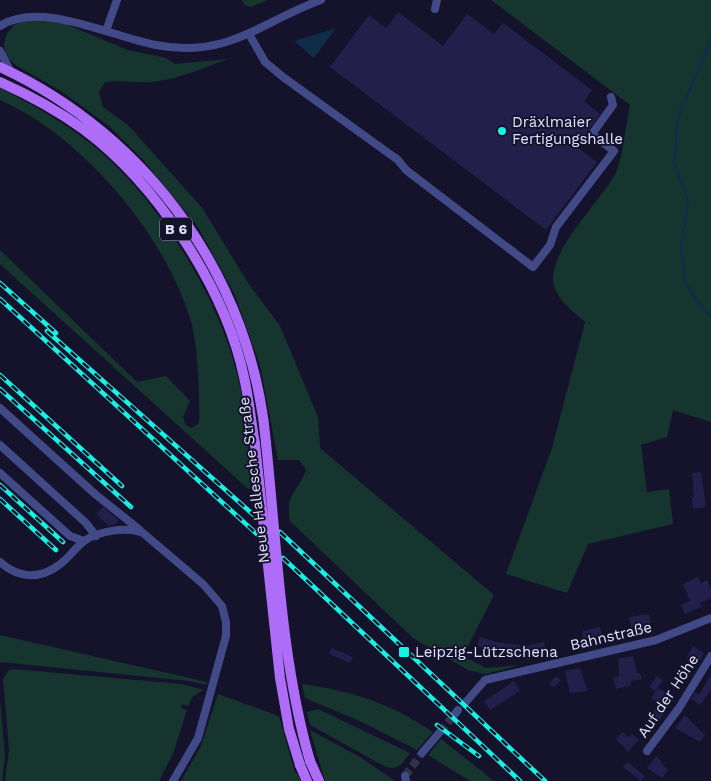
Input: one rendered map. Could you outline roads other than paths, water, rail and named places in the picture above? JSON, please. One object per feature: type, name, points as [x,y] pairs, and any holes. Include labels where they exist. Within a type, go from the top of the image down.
[{"type":"main road","name":"Neue Hallesche Straße","points":[[0,67],[58,98],[102,130],[137,164],[184,218],[213,266],[239,320],[262,403],[291,677],[300,727],[310,761],[319,781]]},
{"type":"main road","name":"Neue Hallesche Straße","points":[[0,82],[47,105],[84,130],[136,180],[171,221],[199,263],[226,319],[244,375],[255,444],[280,678],[289,730],[307,781]]},
{"type":"street","points":[[106,28],[117,0]]},
{"type":"street","points":[[0,26],[7,19],[21,12],[44,8],[141,41],[177,48],[214,46],[238,40],[321,0]]},
{"type":"street","points":[[435,9],[438,0]]},
{"type":"street","points":[[249,34],[262,57],[277,72],[398,160],[406,170],[533,267],[550,245],[556,227],[614,151],[592,134],[613,105],[611,96]]},
{"type":"street","points":[[0,51],[11,72]]},
{"type":"street","points":[[0,408],[95,494],[203,584],[222,606],[226,622],[224,645],[198,738],[174,781]]},
{"type":"street","points":[[0,445],[86,523],[96,536]]},
{"type":"street","points":[[0,473],[70,536],[84,540]]},
{"type":"street","points":[[0,562],[10,571],[27,576],[45,573],[60,565],[84,540],[127,529],[143,533]]},
{"type":"street","name":"Bahnstraße","points":[[466,702],[485,680],[656,640],[711,618]]},
{"type":"street","name":"Auf der Höhe","points":[[647,751],[679,708],[711,656]]},
{"type":"street","points":[[422,753],[440,732]]},
{"type":"water","points":[[336,28],[314,58],[294,41]]},
{"type":"waterway","points":[[711,40],[678,117],[674,162],[688,202],[681,250],[686,284],[705,312],[711,316]]},
{"type":"tunnel","points":[[440,732],[455,714]]},
{"type":"tunnel","points":[[405,776],[422,753]]},
{"type":"railway","points":[[0,283],[56,333]]},
{"type":"railway","points":[[0,299],[259,536]]},
{"type":"railway","points":[[47,331],[257,518]]},
{"type":"railway","points":[[0,375],[122,486]]},
{"type":"railway","points":[[0,389],[131,507]]},
{"type":"railway","points":[[0,485],[63,542]]},
{"type":"railway","points":[[0,499],[56,550]]},
{"type":"railway","points":[[280,532],[545,781]]},
{"type":"railway","points":[[283,558],[520,781]]},
{"type":"railway","points":[[437,725],[479,756]]},
{"type":"place","name":"Dräxlmaier Fertigungshalle","points":[[502,131]]},
{"type":"place","name":"Leipzig-Lützschena","points":[[404,652]]}]
